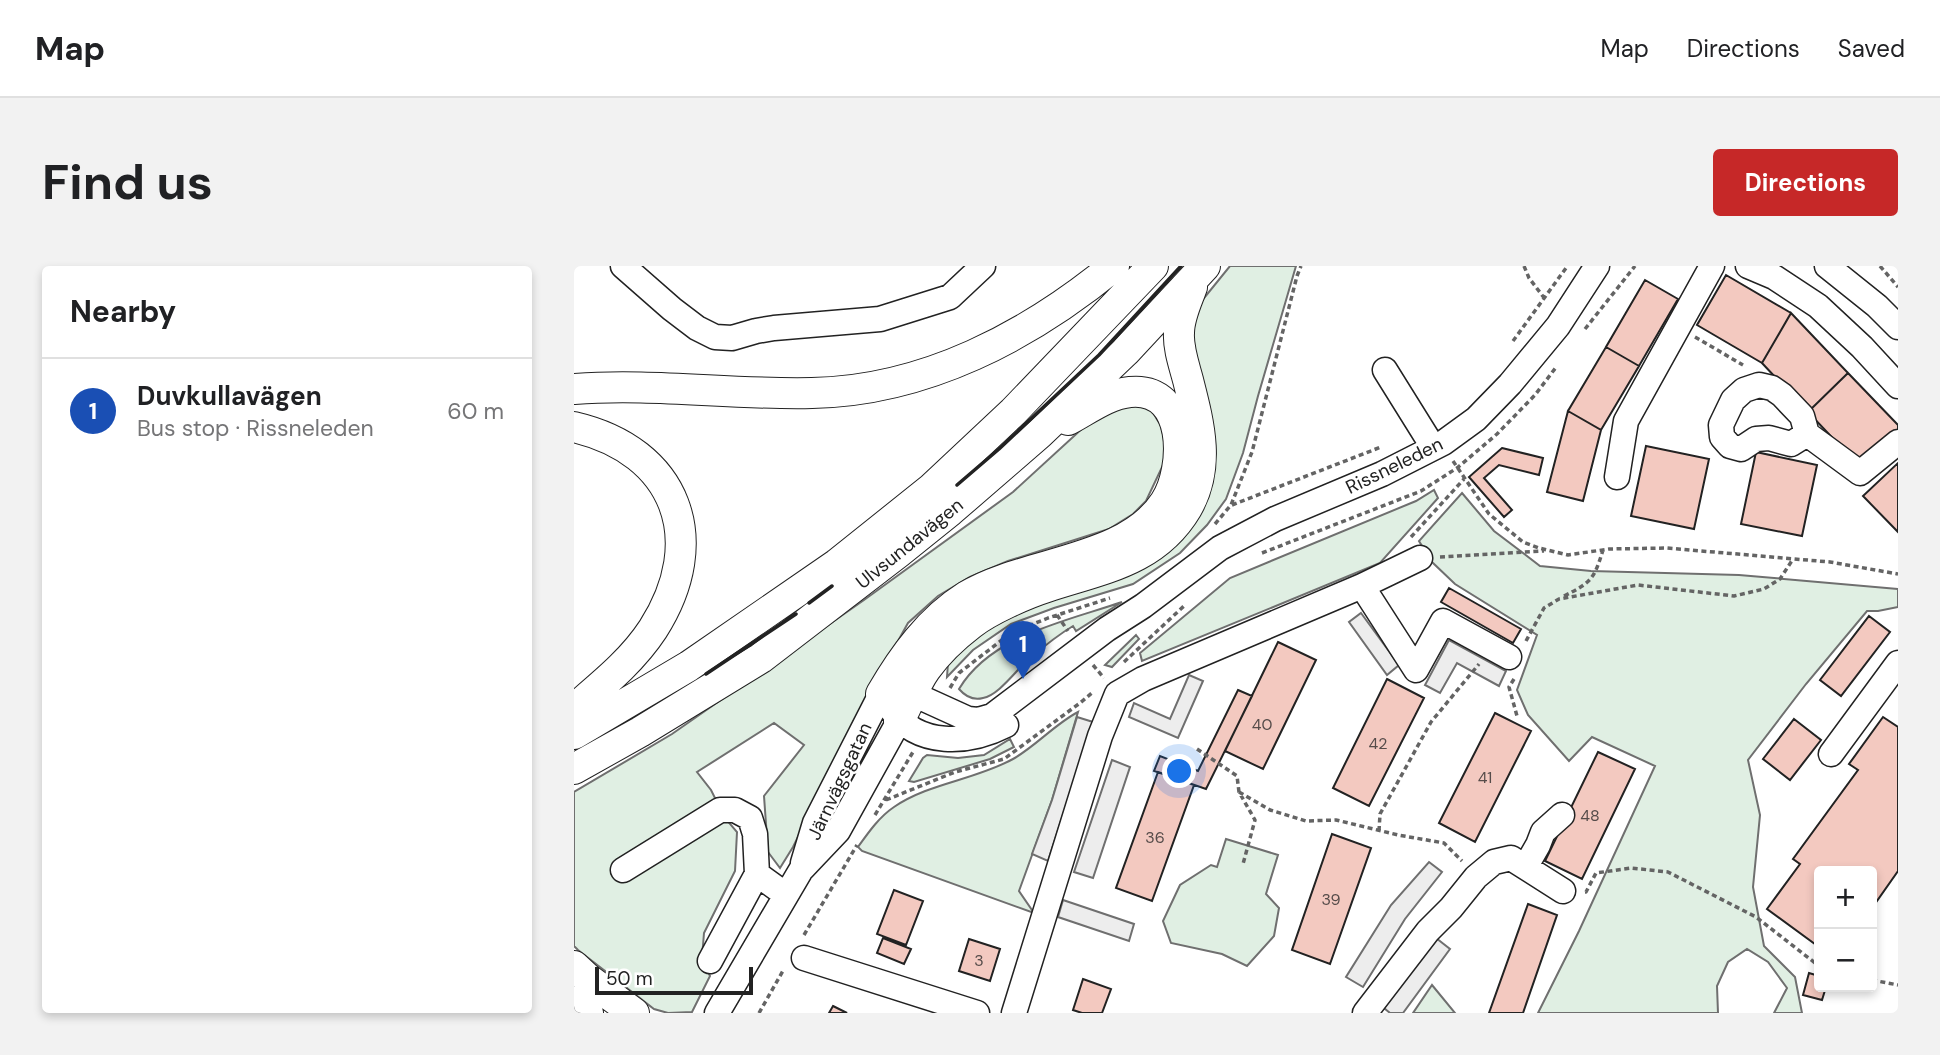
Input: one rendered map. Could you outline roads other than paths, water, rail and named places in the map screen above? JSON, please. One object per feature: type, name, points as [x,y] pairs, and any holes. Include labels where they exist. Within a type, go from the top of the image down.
[{"type":"main road","points":[[574,388],[632,387],[813,393],[892,383],[970,358],[1017,334],[1114,266]]},
{"type":"main road","name":"Ulvsundavägen","points":[[574,734],[689,666],[869,539],[932,488],[1013,412],[1153,266]]},
{"type":"main road","points":[[911,728],[926,700],[924,671],[947,644],[973,622],[1044,588],[1133,558],[1162,539],[1187,509],[1201,468],[1202,443],[1182,359],[1179,332],[1182,312],[1201,271]]},
{"type":"main road","name":"Ulvsundavägen","points":[[574,769],[761,658],[841,598],[950,511],[1039,434],[1125,352],[1201,271]]},
{"type":"main road","points":[[881,694],[899,662],[945,612],[969,595],[1017,574],[1110,546],[1131,535],[1165,502],[1175,479],[1179,436],[1174,417],[1167,403],[1151,394],[1133,391],[1116,394],[1039,434]]},
{"type":"main road","points":[[574,427],[616,441],[640,457],[658,475],[673,498],[680,521],[681,545],[678,572],[670,597],[654,627],[638,651],[574,709]]},
{"type":"main road","points":[[574,966],[634,1013]]},
{"type":"main road","points":[[574,1002],[589,1013]]},
{"type":"street","points":[[624,266],[697,328],[715,337],[732,338],[775,328],[880,319],[950,297],[983,266]]},
{"type":"street","name":"Rissneleden","points":[[881,694],[926,700],[968,719],[978,720],[992,716],[1220,548],[1275,519],[1382,474],[1438,445],[1476,419],[1510,384],[1558,326],[1597,266]]},
{"type":"street","points":[[1617,477],[1626,421],[1712,266]]},
{"type":"street","points":[[1748,266],[1774,277],[1818,306],[1862,347],[1898,386]]},
{"type":"street","points":[[1827,266],[1877,306],[1898,327]]},
{"type":"street","points":[[1385,370],[1438,445]]},
{"type":"street","points":[[1807,434],[1791,444],[1769,438],[1756,439],[1741,449],[1730,446],[1722,437],[1721,425],[1733,400],[1744,390],[1759,385],[1772,388],[1783,395],[1802,416],[1807,434],[1860,473],[1898,442]]},
{"type":"street","points":[[1014,1013],[1100,736],[1118,694],[1143,679],[1362,586],[1420,558]]},
{"type":"street","points":[[1362,586],[1416,670],[1443,621],[1509,649]]},
{"type":"street","name":"Rissneleden","points":[[911,728],[936,738],[960,739],[980,736],[1005,726],[1098,649],[1143,606]]},
{"type":"street","points":[[1831,754],[1898,663]]},
{"type":"street","points":[[881,694],[911,728]]},
{"type":"street","name":"Järnvägsgatan","points":[[801,870],[815,823],[881,694]]},
{"type":"street","name":"Järnvägsgatan","points":[[717,1013],[801,870],[838,831],[911,728]]},
{"type":"street","points":[[623,870],[720,810],[736,810],[750,818],[755,834],[757,874],[710,961]]},
{"type":"street","points":[[1525,866],[1543,832],[1562,815]]},
{"type":"street","points":[[1365,1013],[1427,931],[1451,908],[1476,877],[1494,862],[1511,858],[1575,892]]},
{"type":"street","points":[[757,874],[786,895]]},
{"type":"street","points":[[797,955],[977,1013]]},
{"type":"place","name":"Duvkullavägen","points":[[1023,679]]}]
